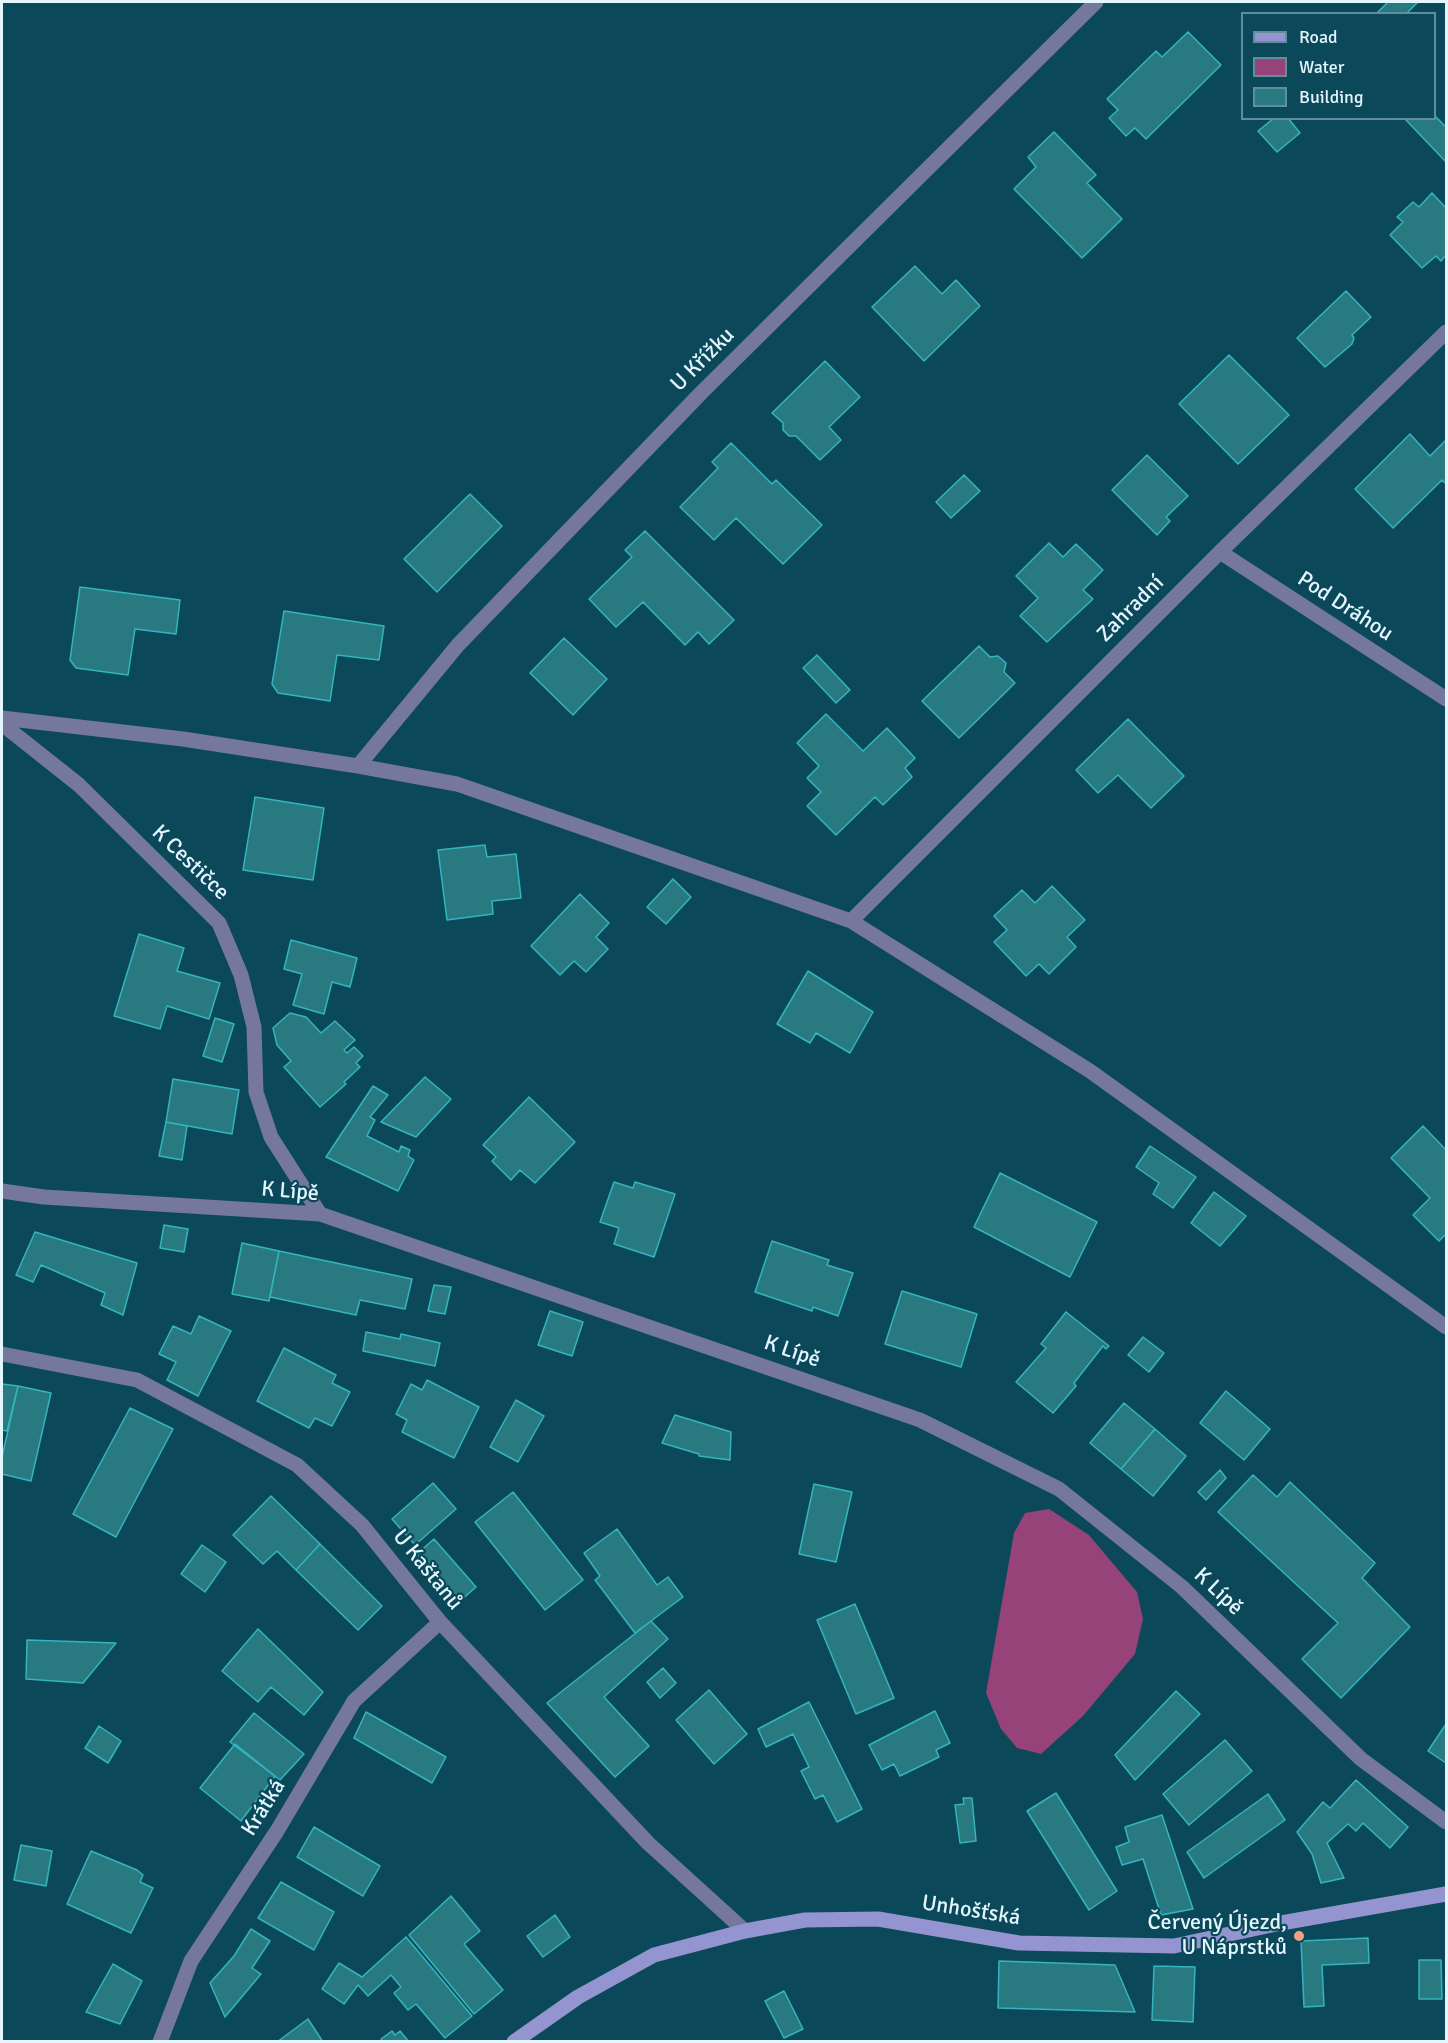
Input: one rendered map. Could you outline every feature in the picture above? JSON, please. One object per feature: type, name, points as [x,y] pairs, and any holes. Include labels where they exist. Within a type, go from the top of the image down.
[{"type":"main road","name":"Unhošťská","points":[[514,2042],[578,1998],[654,1955],[745,1930],[805,1920],[878,1919],[1019,1943],[1174,1946],[1281,1923],[1446,1893]]},
{"type":"street","name":"U Křížku","points":[[358,766],[458,645],[700,393],[1096,2]]},
{"type":"street","name":"Zahradní","points":[[851,921],[1220,552],[1446,332]]},
{"type":"street","name":"Pod Dráhou","points":[[1220,552],[1446,699]]},
{"type":"street","points":[[2,718],[183,739],[457,784],[851,921],[1090,1071],[1446,1327]]},
{"type":"street","name":"K Cestičce","points":[[2,724],[79,785],[219,922],[241,975],[254,1027],[256,1092],[271,1137],[320,1214]]},
{"type":"street","name":"K Lípě","points":[[2,1191],[56,1198],[320,1214],[920,1419],[1059,1490],[1182,1587],[1361,1759],[1446,1822]]},
{"type":"street","name":"U Kaštanů","points":[[2,1354],[138,1380],[297,1465],[362,1525],[440,1622],[648,1842],[745,1930]]},
{"type":"street","name":"Krátká","points":[[160,2042],[190,1961],[277,1831],[354,1701],[440,1622]]},
{"type":"water","points":[[1049,1509],[1089,1535],[1137,1592],[1143,1619],[1135,1654],[1083,1716],[1041,1754],[1017,1748],[1001,1729],[986,1693],[1014,1533],[1025,1513]]},
{"type":"building","points":[[1388,2],[1418,2],[1408,12],[1378,12]]},
{"type":"building","points":[[1188,32],[1221,65],[1146,139],[1135,128],[1126,136],[1109,118],[1118,110],[1107,99],[1156,51],[1162,57]]},
{"type":"building","points":[[1436,117],[1446,127],[1446,162],[1406,120],[1436,120]]},
{"type":"building","points":[[1272,120],[1290,120],[1300,133],[1277,152],[1258,131]]},
{"type":"building","points":[[1054,132],[1096,175],[1087,183],[1122,219],[1082,258],[1014,189],[1036,167],[1028,157]]},
{"type":"building","points":[[1432,193],[1446,208],[1446,255],[1441,261],[1436,256],[1422,268],[1390,235],[1403,222],[1397,217],[1413,202],[1419,207]]},
{"type":"building","points":[[915,266],[942,294],[956,280],[980,306],[924,361],[872,307]]},
{"type":"building","points":[[1346,291],[1371,317],[1352,335],[1354,338],[1352,344],[1325,367],[1297,338]]},
{"type":"building","points":[[1229,355],[1289,415],[1238,464],[1179,404]]},
{"type":"building","points":[[825,361],[860,397],[829,427],[841,440],[820,460],[796,436],[789,436],[783,430],[783,423],[772,413]]},
{"type":"building","points":[[1410,434],[1430,456],[1446,440],[1446,484],[1442,480],[1393,528],[1355,489]]},
{"type":"building","points":[[731,443],[772,484],[776,480],[822,525],[783,564],[736,518],[714,540],[680,507],[718,468],[712,462]]},
{"type":"building","points":[[1147,455],[1188,496],[1166,517],[1170,521],[1157,535],[1112,490]]},
{"type":"building","points":[[964,475],[980,491],[951,518],[936,502]]},
{"type":"building","points":[[470,494],[502,526],[437,592],[404,559]]},
{"type":"building","points":[[645,531],[734,620],[709,644],[698,632],[685,645],[643,602],[616,627],[589,599],[632,557],[625,550]]},
{"type":"building","points":[[1049,543],[1063,557],[1076,544],[1103,570],[1083,590],[1093,599],[1047,642],[1020,616],[1038,598],[1016,576]]},
{"type":"building","points":[[80,587],[180,600],[176,634],[135,629],[128,675],[76,668],[70,660]]},
{"type":"building","points":[[284,611],[384,626],[379,660],[337,655],[330,701],[278,693],[272,684]]},
{"type":"building","points":[[564,638],[607,679],[573,715],[530,673]]},
{"type":"building","points":[[979,646],[990,657],[998,656],[1006,663],[1004,672],[1015,683],[959,738],[922,701]]},
{"type":"building","points":[[817,655],[850,690],[836,703],[803,668]]},
{"type":"building","points":[[826,714],[863,751],[887,728],[915,758],[905,768],[912,777],[883,805],[875,797],[836,835],[807,806],[821,792],[807,778],[819,766],[797,743]]},
{"type":"building","points":[[1128,719],[1184,776],[1151,808],[1118,775],[1098,793],[1076,770]]},
{"type":"building","points":[[255,797],[324,808],[313,880],[243,870]]},
{"type":"building","points":[[485,845],[487,857],[516,854],[521,898],[492,901],[493,914],[447,920],[438,850]]},
{"type":"building","points":[[673,879],[691,897],[666,924],[647,907]]},
{"type":"building","points":[[1052,886],[1085,920],[1067,937],[1076,947],[1049,974],[1039,964],[1026,976],[994,942],[1007,930],[994,916],[1022,890],[1035,903]]},
{"type":"building","points":[[580,894],[609,923],[596,937],[608,949],[586,972],[574,961],[560,975],[531,946]]},
{"type":"building","points":[[139,934],[184,948],[177,971],[220,983],[209,1019],[167,1006],[160,1029],[114,1016]]},
{"type":"building","points":[[291,940],[357,958],[350,987],[332,982],[324,1014],[293,1005],[302,974],[284,969]]},
{"type":"building","points":[[808,971],[873,1012],[850,1053],[816,1033],[810,1043],[777,1024]]},
{"type":"building","points":[[290,1013],[306,1017],[321,1033],[335,1021],[355,1040],[344,1050],[347,1053],[354,1047],[363,1056],[356,1063],[360,1067],[344,1082],[346,1084],[320,1107],[284,1067],[291,1061],[277,1045],[273,1028]]},
{"type":"building","points":[[215,1018],[234,1024],[222,1062],[203,1056]]},
{"type":"building","points":[[425,1077],[451,1099],[416,1137],[381,1122]]},
{"type":"building","points":[[173,1079],[239,1090],[232,1134],[166,1122]]},
{"type":"building","points":[[373,1086],[388,1095],[370,1117],[375,1120],[367,1136],[399,1152],[401,1146],[410,1150],[408,1156],[414,1160],[398,1191],[326,1157]]},
{"type":"building","points":[[529,1097],[575,1142],[535,1183],[520,1170],[511,1180],[492,1161],[496,1157],[483,1145]]},
{"type":"building","points":[[166,1122],[187,1126],[182,1160],[159,1156]]},
{"type":"building","points":[[1423,1126],[1446,1150],[1446,1234],[1439,1241],[1413,1215],[1430,1198],[1391,1158]]},
{"type":"building","points":[[1150,1146],[1196,1177],[1173,1208],[1153,1194],[1159,1183],[1136,1167]]},
{"type":"building","points":[[1000,1173],[1097,1222],[1070,1277],[974,1227]]},
{"type":"building","points":[[614,1182],[633,1188],[635,1182],[675,1194],[654,1257],[614,1244],[619,1228],[600,1222]]},
{"type":"building","points":[[1214,1192],[1246,1216],[1220,1246],[1191,1223]]},
{"type":"building","points":[[164,1225],[188,1229],[184,1252],[160,1248]]},
{"type":"building","points":[[35,1232],[137,1263],[123,1315],[101,1305],[105,1293],[41,1265],[33,1282],[16,1275]]},
{"type":"building","points":[[772,1241],[829,1260],[827,1265],[853,1273],[838,1316],[813,1307],[812,1311],[755,1292]]},
{"type":"building","points":[[242,1243],[279,1251],[269,1301],[232,1294]]},
{"type":"building","points":[[279,1251],[412,1279],[405,1309],[360,1300],[356,1315],[270,1297]]},
{"type":"building","points":[[434,1285],[451,1287],[445,1314],[428,1311]]},
{"type":"building","points":[[902,1291],[977,1314],[961,1367],[885,1344]]},
{"type":"building","points":[[550,1311],[583,1322],[572,1356],[538,1345]]},
{"type":"building","points":[[1066,1312],[1109,1346],[1106,1349],[1103,1346],[1074,1383],[1076,1386],[1053,1413],[1016,1382],[1046,1348],[1041,1344]]},
{"type":"building","points":[[199,1316],[231,1331],[198,1396],[167,1380],[176,1362],[159,1354],[173,1326],[191,1334]]},
{"type":"building","points":[[366,1332],[400,1339],[401,1334],[440,1343],[435,1366],[363,1351]]},
{"type":"building","points":[[1143,1337],[1164,1353],[1149,1372],[1128,1355]]},
{"type":"building","points":[[284,1348],[336,1375],[332,1383],[350,1392],[332,1426],[315,1418],[309,1428],[257,1401]]},
{"type":"building","points":[[427,1380],[479,1407],[454,1458],[402,1432],[407,1420],[396,1414],[411,1384],[422,1390]]},
{"type":"building","points":[[2,1384],[18,1386],[7,1431],[2,1430]]},
{"type":"building","points":[[18,1386],[51,1393],[31,1481],[2,1474],[2,1457]]},
{"type":"building","points":[[1226,1391],[1270,1429],[1244,1460],[1200,1423]]},
{"type":"building","points":[[516,1400],[544,1416],[518,1462],[490,1447]]},
{"type":"building","points":[[1124,1403],[1155,1429],[1121,1469],[1090,1443]]},
{"type":"building","points":[[130,1408],[173,1429],[116,1537],[73,1514]]},
{"type":"building","points":[[675,1415],[731,1432],[730,1460],[699,1456],[699,1454],[662,1443]]},
{"type":"building","points":[[1155,1429],[1186,1456],[1153,1496],[1121,1469]]},
{"type":"building","points":[[1220,1470],[1226,1478],[1206,1500],[1198,1492]]},
{"type":"building","points":[[1253,1475],[1277,1497],[1290,1482],[1375,1563],[1362,1578],[1410,1627],[1341,1698],[1302,1659],[1338,1623],[1218,1512]]},
{"type":"building","points":[[433,1483],[456,1509],[415,1545],[392,1519]]},
{"type":"building","points":[[814,1484],[852,1492],[836,1562],[799,1554]]},
{"type":"building","points":[[513,1492],[583,1580],[545,1610],[475,1522]]},
{"type":"building","points":[[271,1496],[320,1544],[296,1570],[277,1551],[263,1564],[233,1535]]},
{"type":"building","points":[[617,1529],[657,1585],[668,1577],[683,1597],[635,1633],[595,1580],[600,1576],[584,1553]]},
{"type":"building","points":[[434,1539],[476,1587],[459,1602],[417,1554]]},
{"type":"building","points":[[320,1544],[382,1606],[358,1630],[296,1570]]},
{"type":"building","points":[[202,1545],[226,1562],[205,1592],[181,1574]]},
{"type":"building","points":[[855,1604],[894,1698],[856,1714],[817,1620]]},
{"type":"building","points":[[651,1621],[668,1639],[604,1697],[649,1746],[615,1777],[547,1703]]},
{"type":"building","points":[[258,1629],[323,1692],[304,1715],[271,1687],[258,1702],[222,1671]]},
{"type":"building","points":[[27,1640],[116,1643],[83,1683],[26,1679]]},
{"type":"building","points":[[663,1668],[676,1683],[660,1698],[647,1682]]},
{"type":"building","points":[[709,1690],[747,1734],[714,1764],[676,1720]]},
{"type":"building","points":[[1176,1691],[1200,1714],[1135,1780],[1115,1755]]},
{"type":"building","points":[[809,1702],[862,1809],[837,1822],[823,1795],[815,1799],[801,1771],[809,1767],[793,1734],[766,1747],[758,1729]]},
{"type":"building","points":[[935,1711],[950,1743],[936,1750],[939,1757],[900,1776],[894,1764],[882,1770],[869,1745]]},
{"type":"building","points":[[366,1712],[446,1757],[432,1783],[354,1738]]},
{"type":"building","points":[[254,1713],[304,1754],[280,1780],[230,1742]]},
{"type":"building","points":[[1446,1724],[1446,1763],[1428,1751]]},
{"type":"building","points":[[99,1726],[121,1741],[108,1763],[85,1748]]},
{"type":"building","points":[[1225,1740],[1252,1771],[1189,1825],[1163,1794]]},
{"type":"building","points":[[235,1744],[275,1776],[241,1821],[200,1788]]},
{"type":"building","points":[[1356,1780],[1408,1827],[1390,1848],[1363,1823],[1356,1831],[1348,1824],[1327,1843],[1344,1878],[1321,1883],[1312,1854],[1297,1832],[1323,1802],[1330,1808]]},
{"type":"building","points":[[1056,1793],[1117,1891],[1089,1910],[1027,1811]]},
{"type":"building","points":[[1268,1794],[1285,1820],[1204,1878],[1187,1852]]},
{"type":"building","points":[[963,1798],[972,1798],[976,1841],[960,1843],[955,1805],[964,1804]]},
{"type":"building","points":[[1162,1815],[1193,1909],[1161,1915],[1143,1859],[1122,1865],[1116,1847],[1129,1842],[1125,1827]]},
{"type":"building","points":[[314,1827],[380,1866],[363,1896],[297,1857]]},
{"type":"building","points":[[21,1845],[52,1851],[46,1886],[14,1880]]},
{"type":"building","points":[[91,1851],[137,1870],[143,1875],[140,1882],[153,1888],[131,1933],[67,1904]]},
{"type":"building","points":[[281,1882],[334,1912],[314,1950],[258,1918]]},
{"type":"building","points":[[451,1896],[480,1931],[464,1944],[503,1990],[474,2014],[409,1935]]},
{"type":"building","points":[[555,1915],[570,1937],[543,1957],[527,1936]]},
{"type":"building","points":[[251,1929],[270,1941],[252,1968],[261,1974],[225,2017],[210,1983],[234,1956]]},
{"type":"building","points":[[406,1937],[472,2016],[445,2038],[416,2004],[408,2010],[394,1993],[401,1987],[391,1975],[368,1996],[358,1985],[344,2004],[322,1989],[339,1963],[362,1977]]},
{"type":"building","points":[[1368,1938],[1369,1963],[1322,1965],[1324,2006],[1304,2007],[1301,1941]]},
{"type":"building","points":[[1419,1960],[1441,1960],[1442,1999],[1419,1999]]},
{"type":"building","points":[[999,1961],[1115,1965],[1135,2012],[998,2008]]},
{"type":"building","points":[[113,1964],[142,1981],[120,2024],[86,2012]]},
{"type":"building","points":[[1154,1966],[1195,1967],[1193,2022],[1152,2020]]},
{"type":"building","points":[[784,1991],[803,2029],[784,2038],[765,2001]]},
{"type":"building","points":[[308,2019],[323,2042],[277,2042]]},
{"type":"building","points":[[392,2031],[395,2035],[400,2031],[409,2042],[383,2042],[381,2039]]},
{"type":"place","name":"Červený Újezd, U Náprstků","points":[[1299,1936]]}]
